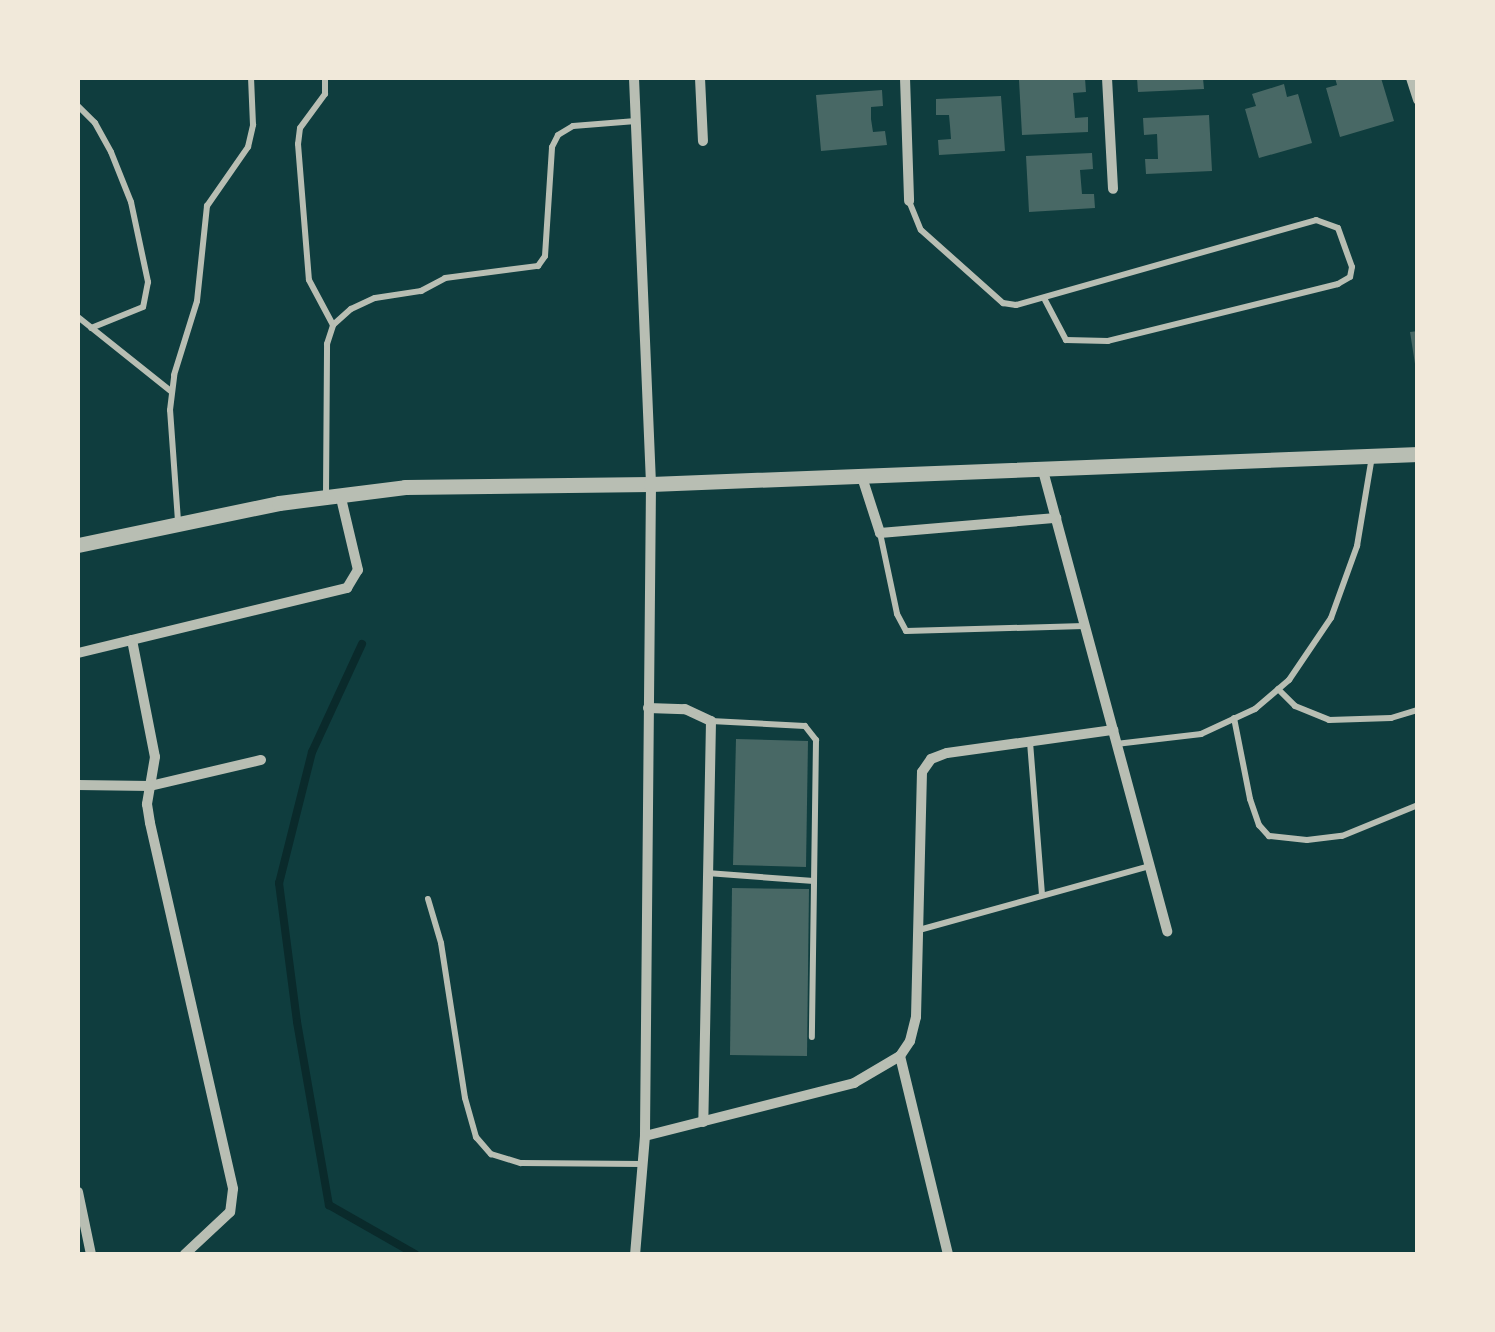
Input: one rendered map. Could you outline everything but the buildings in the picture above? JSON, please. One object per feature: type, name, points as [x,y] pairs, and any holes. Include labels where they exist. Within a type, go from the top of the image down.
[{"type":"street","points":[[634,78],[651,484],[644,1136],[635,1254]]},
{"type":"street","points":[[700,78],[703,141]]},
{"type":"street","points":[[905,78],[909,201]]},
{"type":"street","points":[[1107,78],[1113,189]]},
{"type":"street","points":[[1411,78],[1418,100]]},
{"type":"street","points":[[78,544],[178,521],[333,495],[405,488],[651,484],[1418,454]]},
{"type":"street","points":[[1042,466],[1166,931]]},
{"type":"street","points":[[862,474],[880,533],[1056,518]]},
{"type":"street","points":[[78,653],[348,588],[358,570],[333,495]]},
{"type":"street","points":[[132,640],[153,734],[150,822],[233,1189],[230,1212],[185,1254]]},
{"type":"street","points":[[648,708],[685,710],[711,721],[703,1122]]},
{"type":"street","points":[[644,1136],[854,1083],[900,1056],[910,1041],[916,1017],[922,772],[931,760],[947,753],[1113,730]]},
{"type":"street","points":[[78,785],[150,786],[261,760]]},
{"type":"street","points":[[900,1056],[948,1254]]},
{"type":"street","points":[[78,1192],[92,1254]]},
{"type":"lane","points":[[178,521],[171,441],[172,392],[197,302],[207,206],[248,147],[253,125],[251,78]]},
{"type":"lane","points":[[325,78],[326,94],[300,128],[298,144],[309,280],[333,325]]},
{"type":"lane","points":[[78,106],[95,124],[111,152],[131,202],[148,282],[143,307],[90,328]]},
{"type":"lane","points":[[333,495],[327,344],[333,325],[351,308],[375,298],[421,291],[445,278],[538,266],[544,256],[552,147],[558,135],[573,126],[636,121]]},
{"type":"lane","points":[[909,201],[921,230],[1002,303],[1029,305],[1044,300],[1316,220],[1338,228],[1352,268],[1346,281],[1338,284],[1108,341],[1066,340],[1044,300]]},
{"type":"lane","points":[[78,317],[172,392]]},
{"type":"lane","points":[[1116,744],[1201,734],[1278,689],[1332,618],[1356,546],[1372,455]]},
{"type":"lane","points":[[880,533],[897,614],[906,630],[1084,626]]},
{"type":"lane","points":[[1278,689],[1295,706],[1328,720],[1391,718],[1418,710]]},
{"type":"lane","points":[[1234,718],[1250,800],[1259,825],[1268,836],[1308,840],[1342,836],[1418,804]]},
{"type":"lane","points":[[711,721],[804,726],[812,730],[816,740],[812,1037]]},
{"type":"lane","points":[[1030,742],[1042,895]]},
{"type":"lane","points":[[920,930],[1149,866]]},
{"type":"lane","points":[[707,873],[814,881]]},
{"type":"lane","points":[[428,899],[441,943],[465,1098],[476,1137],[491,1154],[522,1164],[643,1164]]},
{"type":"waterway","points":[[362,644],[312,752],[279,883],[297,1022],[329,1205],[415,1254]]}]
